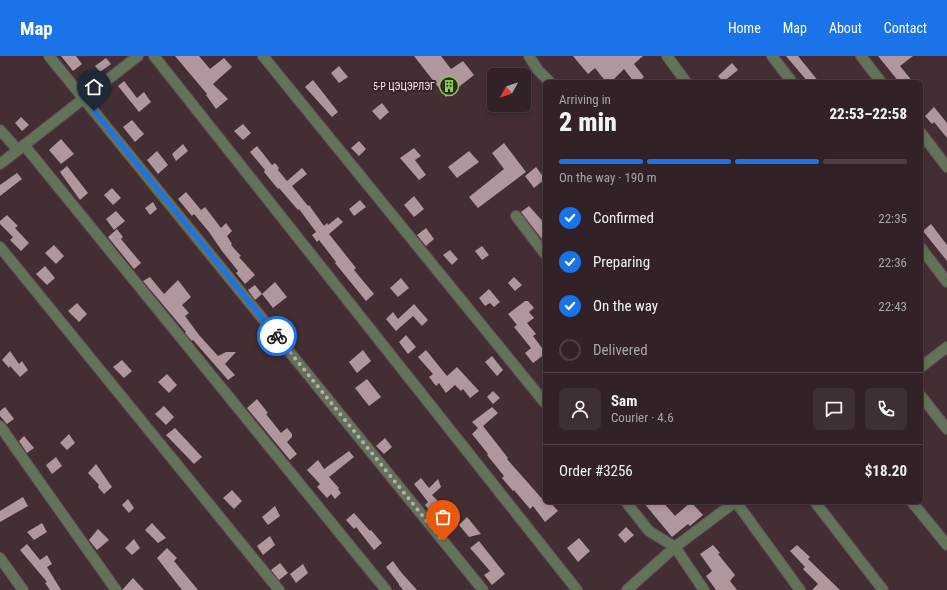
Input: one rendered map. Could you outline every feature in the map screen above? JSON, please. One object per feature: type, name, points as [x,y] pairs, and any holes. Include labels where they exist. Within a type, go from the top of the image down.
[{"type":"street","points":[[49,56],[483,590]]},
{"type":"street","points":[[0,164],[138,56]]},
{"type":"street","points":[[154,56],[577,590]]},
{"type":"street","points":[[263,56],[543,401]]},
{"type":"street","points":[[529,56],[538,70],[548,80]]},
{"type":"street","points":[[667,56],[685,80]]},
{"type":"street","points":[[772,56],[790,80]]},
{"type":"street","points":[[861,56],[879,80]]},
{"type":"street","points":[[0,130],[21,148],[386,590]]},
{"type":"street","points":[[923,136],[947,167]]},
{"type":"street","points":[[516,216],[543,251]]},
{"type":"street","points":[[0,247],[279,590]]},
{"type":"street","points":[[923,251],[947,282]]},
{"type":"street","points":[[923,365],[947,347]]},
{"type":"street","points":[[923,399],[947,429]]},
{"type":"street","points":[[0,426],[116,590]]},
{"type":"street","points":[[628,504],[649,531],[675,547],[704,590]]},
{"type":"street","points":[[627,590],[675,547],[733,504]]},
{"type":"street","points":[[737,504],[800,590]]},
{"type":"street","points":[[817,504],[883,590]]},
{"type":"street","points":[[914,504],[947,545]]},
{"type":"street","points":[[0,558],[23,590]]},
{"type":"building","points":[[61,56],[76,56],[82,64],[73,71]]},
{"type":"building","points":[[175,56],[199,56],[210,69],[224,58],[232,67],[213,84],[228,99],[216,109],[206,95],[207,94]]},
{"type":"building","name":"5-Р ЦЭЦЭРЛЭГ","points":[[414,56],[441,56],[451,69],[463,61],[474,75],[446,97]]},
{"type":"building","points":[[573,56],[643,56],[634,64],[644,77],[640,80],[632,80],[624,69],[613,80],[604,80],[595,68],[588,74]]},
{"type":"building","points":[[786,56],[798,56],[817,80],[806,80]]},
{"type":"building","points":[[878,56],[913,56],[900,66],[911,80],[897,80]]},
{"type":"building","points":[[106,58],[111,64],[100,72],[95,66]]},
{"type":"building","points":[[732,63],[738,70],[726,80],[721,80],[718,76]]},
{"type":"building","points":[[339,66],[348,77],[339,83],[331,73]]},
{"type":"building","points":[[313,80],[338,112],[332,117],[305,87]]},
{"type":"building","points":[[124,81],[137,98],[144,92],[151,102],[139,112],[118,86]]},
{"type":"building","points":[[382,103],[389,112],[380,120],[372,111]]},
{"type":"building","points":[[934,107],[947,123],[947,138],[934,122],[932,124],[925,116]]},
{"type":"building","points":[[21,117],[29,125],[22,131],[15,123]]},
{"type":"building","points":[[132,120],[144,134],[135,142],[123,127]]},
{"type":"building","points":[[243,124],[251,133],[243,140],[234,131]]},
{"type":"building","points":[[61,139],[74,154],[61,164],[49,150]]},
{"type":"building","points":[[359,141],[366,149],[359,156],[351,148]]},
{"type":"building","points":[[504,143],[526,172],[478,208],[469,197],[504,169],[492,153]]},
{"type":"building","points":[[183,144],[188,151],[176,161],[172,154]]},
{"type":"building","points":[[257,146],[272,165],[275,163],[279,168],[278,170],[287,181],[302,168],[307,174],[292,186],[308,206],[309,205],[324,226],[327,223],[328,225],[338,217],[343,222],[329,234],[356,268],[354,270],[374,294],[366,301],[335,263],[336,262],[319,240],[317,242],[312,235],[316,232],[299,209],[298,210],[279,188],[278,189],[264,172],[265,170],[250,152]]},
{"type":"building","points":[[414,148],[421,156],[415,160],[426,175],[419,180],[400,158]]},
{"type":"building","points":[[157,151],[168,165],[158,174],[147,160]]},
{"type":"building","points":[[469,151],[479,162],[457,178],[448,167]]},
{"type":"building","points":[[67,166],[88,193],[80,200],[60,172]]},
{"type":"building","points":[[536,167],[543,176],[543,181],[534,188],[525,176]]},
{"type":"building","points":[[17,173],[22,179],[0,196],[0,185]]},
{"type":"building","points":[[112,188],[121,198],[113,205],[104,195]]},
{"type":"building","points":[[186,192],[201,210],[205,207],[221,228],[226,223],[232,231],[227,236],[232,244],[231,245],[241,256],[239,257],[255,275],[245,284],[236,273],[238,271],[209,232],[194,214],[192,216],[178,199]]},
{"type":"building","points":[[414,196],[424,209],[414,217],[404,205]]},
{"type":"building","points":[[360,200],[366,207],[354,216],[349,209]]},
{"type":"building","points":[[153,202],[157,209],[150,215],[145,208]]},
{"type":"building","points":[[529,206],[543,222],[543,240],[521,212]]},
{"type":"building","points":[[116,211],[125,221],[114,230],[106,219]]},
{"type":"building","points":[[7,215],[18,226],[15,228],[29,243],[21,251],[10,240],[13,237],[0,224],[0,221]]},
{"type":"building","points":[[931,224],[947,245],[947,261],[923,231]]},
{"type":"building","points":[[426,228],[434,239],[426,246],[417,235]]},
{"type":"building","points":[[117,229],[123,237],[121,239],[141,263],[134,269],[108,237]]},
{"type":"building","points":[[54,245],[64,256],[56,264],[45,253]]},
{"type":"building","points":[[482,246],[489,255],[482,260],[475,251]]},
{"type":"building","points":[[450,250],[458,259],[452,265],[443,255]]},
{"type":"building","points":[[45,266],[55,278],[47,285],[36,274]]},
{"type":"building","points":[[150,277],[164,294],[178,280],[191,297],[182,305],[189,313],[185,316],[199,335],[218,356],[226,352],[236,352],[225,364],[235,375],[228,380],[185,333],[186,332],[143,281]]},
{"type":"building","points":[[514,277],[522,285],[515,291],[508,283]]},
{"type":"building","points":[[401,278],[409,288],[398,297],[390,288]]},
{"type":"building","points":[[275,282],[287,297],[273,308],[262,294]]},
{"type":"building","points":[[255,285],[262,294],[255,300],[248,290]]},
{"type":"building","points":[[489,289],[500,302],[494,307],[490,303],[485,306],[479,298]]},
{"type":"building","points":[[525,301],[528,301],[534,308],[529,312],[534,318],[527,323],[536,334],[533,336],[543,349],[543,356],[533,363],[525,353],[531,348],[514,327],[517,325],[508,314]]},
{"type":"building","points":[[77,303],[87,314],[79,322],[68,311]]},
{"type":"building","points":[[414,304],[428,320],[422,326],[413,316],[396,331],[386,319],[393,312],[398,319]]},
{"type":"building","points":[[406,335],[416,347],[408,354],[399,342]]},
{"type":"building","points":[[363,350],[371,361],[357,373],[349,362]]},
{"type":"building","points":[[426,350],[447,376],[457,367],[479,391],[470,398],[463,389],[461,391],[455,385],[446,393],[439,383],[436,386],[429,377],[433,374],[418,357]]},
{"type":"building","points":[[10,351],[19,364],[22,361],[28,370],[20,377],[2,360]]},
{"type":"building","points":[[492,356],[503,370],[497,376],[485,362]]},
{"type":"building","points":[[122,360],[132,371],[124,378],[113,367]]},
{"type":"building","points":[[167,374],[177,385],[169,393],[158,382]]},
{"type":"building","points":[[367,379],[381,397],[369,406],[355,388]]},
{"type":"building","points":[[493,391],[500,398],[493,404],[487,397]]},
{"type":"building","points":[[257,399],[268,413],[266,414],[281,433],[287,428],[292,434],[292,437],[287,442],[297,454],[290,460],[247,408]]},
{"type":"building","points":[[164,406],[174,417],[166,425],[155,414]]},
{"type":"building","points":[[5,407],[14,419],[7,424],[0,416],[0,411]]},
{"type":"building","points":[[492,407],[498,413],[483,426],[508,458],[507,459],[543,500],[543,504],[552,504],[558,511],[545,522],[533,506],[530,509],[502,478],[504,476],[472,434],[478,428],[472,422]]},
{"type":"building","points":[[175,428],[202,457],[194,464],[166,435]]},
{"type":"building","points":[[69,434],[75,443],[67,450],[60,443]]},
{"type":"building","points":[[24,436],[34,448],[27,453],[19,441]]},
{"type":"building","points":[[385,438],[392,447],[384,454],[376,446]]},
{"type":"building","points":[[349,451],[354,457],[329,477],[339,488],[338,489],[341,493],[335,499],[331,494],[327,498],[317,487],[320,484],[307,470],[318,460],[324,469]]},
{"type":"building","points":[[56,457],[62,466],[52,474],[46,465]]},
{"type":"building","points":[[96,464],[112,487],[104,494],[98,487],[99,485],[88,473]]},
{"type":"building","points":[[421,478],[429,488],[438,479],[441,487],[432,495],[438,501],[435,504],[440,511],[434,516],[425,505],[428,502],[414,484]]},
{"type":"building","points":[[232,490],[242,501],[234,509],[223,498]]},
{"type":"building","points":[[23,497],[28,506],[0,522],[0,511]]},
{"type":"building","points":[[128,499],[134,508],[129,513],[122,505]]},
{"type":"building","points":[[645,504],[665,504],[675,516],[689,504],[693,504],[703,515],[690,526],[688,524],[672,537]]},
{"type":"building","points":[[275,506],[280,516],[268,525],[262,517]]},
{"type":"building","points":[[354,513],[382,543],[374,550],[356,527],[354,529],[346,520]]},
{"type":"building","points":[[467,517],[481,534],[469,537],[459,525]]},
{"type":"building","points":[[42,523],[47,532],[34,540],[27,532]]},
{"type":"building","points":[[152,523],[166,538],[158,543],[145,530]]},
{"type":"building","points":[[626,527],[634,535],[625,543],[618,535]]},
{"type":"building","points":[[98,529],[109,540],[97,550],[89,540]]},
{"type":"building","points":[[270,536],[275,545],[263,555],[257,546]]},
{"type":"building","points":[[579,538],[590,551],[578,562],[567,548]]},
{"type":"building","points":[[134,539],[140,548],[132,555],[125,548]]},
{"type":"building","points":[[479,541],[505,574],[492,585],[484,575],[490,571],[470,548]]},
{"type":"building","points":[[27,544],[40,560],[47,555],[52,564],[47,567],[61,590],[50,590],[45,583],[47,582],[20,550]]},
{"type":"building","points":[[713,545],[720,553],[718,554],[735,575],[730,581],[737,590],[716,590],[706,576],[712,571],[700,554]]},
{"type":"building","points":[[797,545],[810,557],[808,559],[840,590],[812,590],[818,584],[803,569],[805,567],[790,551]]},
{"type":"building","points":[[167,548],[177,558],[174,561],[198,590],[182,590],[157,558]]},
{"type":"building","points":[[393,561],[417,590],[403,590],[386,567]]},
{"type":"building","points":[[280,563],[288,573],[279,580],[271,570]]},
{"type":"building","points":[[303,564],[308,573],[296,583],[290,574]]},
{"type":"building","points":[[133,578],[144,590],[122,590]]},
{"type":"way so far","points":[[277,336],[443,541]]},
{"type":"place","name":"5-Р ЦЭЦЭРЛЭГ","points":[[449,86]]},
{"type":"route","points":[[94,111],[277,336]]}]
